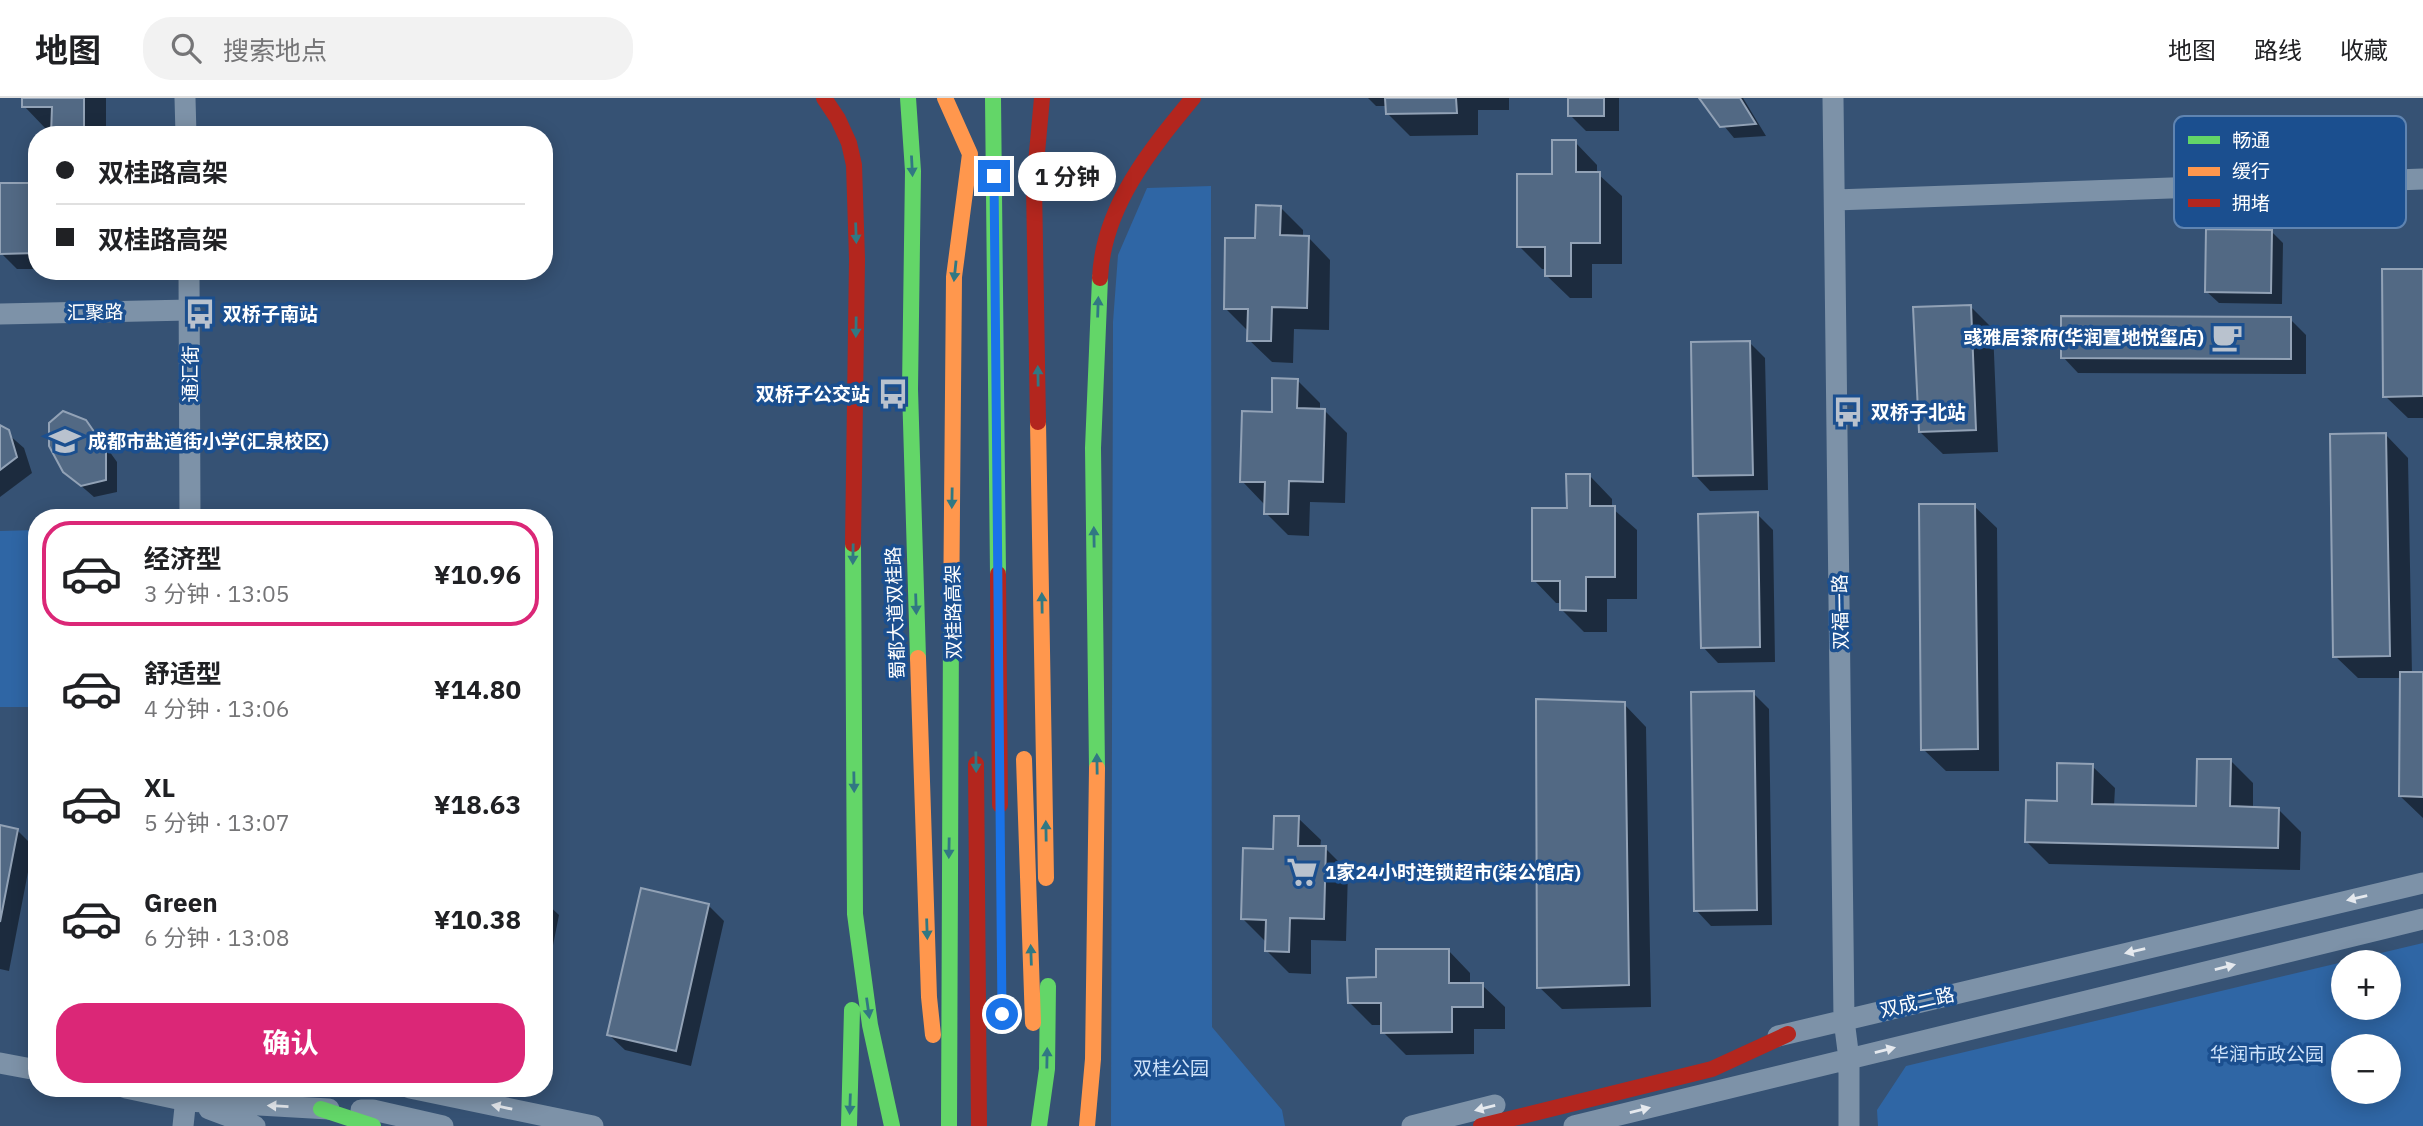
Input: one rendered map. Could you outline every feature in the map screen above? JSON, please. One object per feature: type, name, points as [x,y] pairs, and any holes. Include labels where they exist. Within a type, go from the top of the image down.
[{"type":"main road","points":[[824,98],[843,131],[854,165],[857,259],[852,603],[855,914],[849,1126]]},
{"type":"main road","name":"蜀都大道双桂路","points":[[908,98],[915,220],[910,364],[914,541],[929,997],[942,1126]]},
{"type":"main road","points":[[945,98],[970,154],[954,277],[949,1126]]},
{"type":"main road","points":[[993,98],[1006,163],[1010,260]]},
{"type":"main road","points":[[1000,819],[994,176],[1002,137],[1003,98]]},
{"type":"main road","points":[[1042,98],[1034,186],[1047,892]]},
{"type":"main road","points":[[1087,1126],[1093,1059],[1097,779],[1093,448],[1100,272],[1109,226],[1131,181],[1153,146],[1193,98]]},
{"type":"main road","points":[[969,109],[971,279]]},
{"type":"main road","points":[[994,176],[1012,298]]},
{"type":"main road","points":[[1024,747],[1033,1023],[1031,1126]]},
{"type":"main road","points":[[975,751],[979,1126]]},
{"type":"main road","points":[[855,914],[870,1025],[892,1126]]},
{"type":"main road","points":[[1039,1126],[1047,1069],[1048,974]]},
{"type":"main road","points":[[1481,1126],[1712,1069],[1788,1034]]},
{"type":"main road","points":[[1093,1059],[1105,1095]]},
{"type":"main road","points":[[321,1108],[373,1126]]},
{"type":"street","points":[[186,98],[186,126]]},
{"type":"street","name":"双福一路","points":[[1833,98],[1844,1020],[1849,1059],[1849,1126]]},
{"type":"street","points":[[1835,200],[2174,188]]},
{"type":"street","name":"通汇街","points":[[189,280],[190,509]]},
{"type":"street","name":"汇聚路","points":[[0,314],[190,310]]},
{"type":"street","name":"双成二路","points":[[1412,1126],[1844,1020],[2423,883]]},
{"type":"street","name":"双成二路","points":[[1574,1126],[2423,919]]},
{"type":"street","points":[[0,1063],[28,1068]]},
{"type":"street","points":[[183,1126],[187,1097]]},
{"type":"street","points":[[191,1097],[255,1126]]},
{"type":"street","points":[[208,1097],[373,1110],[443,1126]]},
{"type":"street","points":[[453,1097],[593,1126]]},
{"type":"green space","name":"双桂公园","points":[[1211,186],[1212,1027],[1282,1110],[1285,1126],[1111,1126],[1113,322],[1118,255],[1147,188]]},
{"type":"green space","points":[[28,530],[28,707],[0,707],[0,531]]},
{"type":"green space","name":"华润市政公园","points":[[2423,943],[2423,1126],[1878,1126],[1877,1110],[1906,1066],[2331,965],[2331,1020],[2401,1020],[2401,950],[2394,950]]},
{"type":"building","points":[[22,98],[84,98],[84,126],[51,126],[52,107],[22,107]]},
{"type":"building","points":[[1385,98],[1456,98],[1457,113],[1386,114]]},
{"type":"building","points":[[1568,98],[1604,98],[1604,116],[1568,116]]},
{"type":"building","points":[[1699,98],[1740,98],[1756,124],[1720,127]]},
{"type":"building","points":[[1552,140],[1576,140],[1576,172],[1600,172],[1600,243],[1571,243],[1571,276],[1545,276],[1545,247],[1517,247],[1517,174],[1552,174]]},
{"type":"building","points":[[0,183],[28,183],[28,253],[0,254]]},
{"type":"building","points":[[1256,205],[1281,206],[1280,235],[1309,236],[1307,308],[1272,307],[1271,341],[1247,341],[1248,309],[1224,309],[1225,238],[1255,238]]},
{"type":"building","points":[[2206,229],[2272,230],[2271,293],[2205,292]]},
{"type":"building","points":[[2382,269],[2423,269],[2423,396],[2383,397]]},
{"type":"building","points":[[1971,305],[1976,430],[1919,432],[1913,307]]},
{"type":"building","points":[[2061,316],[2291,317],[2291,359],[2061,358]]},
{"type":"building","points":[[1750,341],[1753,475],[1693,476],[1691,342]]},
{"type":"building","points":[[1272,378],[1298,379],[1297,408],[1325,409],[1323,482],[1289,481],[1288,514],[1264,514],[1265,482],[1240,482],[1242,411],[1272,412]]},
{"type":"building","points":[[63,411],[86,420],[106,449],[106,480],[81,486],[63,472],[49,446],[49,423]]},
{"type":"building","points":[[0,425],[9,430],[17,457],[0,470]]},
{"type":"building","points":[[2386,433],[2390,656],[2333,657],[2330,434]]},
{"type":"building","points":[[1566,474],[1590,474],[1590,506],[1615,506],[1615,577],[1586,577],[1586,611],[1560,610],[1560,581],[1532,581],[1532,508],[1567,508]]},
{"type":"building","points":[[1919,504],[1975,504],[1978,749],[1921,750]]},
{"type":"building","points":[[1758,512],[1760,647],[1701,648],[1698,514]]},
{"type":"building","points":[[2400,672],[2423,672],[2423,797],[2399,796]]},
{"type":"building","points":[[1754,691],[1757,910],[1694,911],[1691,692]]},
{"type":"building","points":[[1536,699],[1625,702],[1629,985],[1537,988]]},
{"type":"building","points":[[2197,759],[2231,759],[2230,806],[2279,808],[2278,848],[2025,842],[2026,800],[2057,801],[2057,763],[2093,764],[2092,804],[2196,806]]},
{"type":"building","points":[[1274,816],[1299,816],[1298,846],[1326,846],[1324,919],[1290,918],[1289,952],[1265,951],[1266,920],[1241,919],[1243,848],[1273,849]]},
{"type":"building","points":[[0,825],[18,829],[0,922]]},
{"type":"building","points":[[641,888],[709,904],[676,1051],[607,1035]]},
{"type":"building","points":[[1376,949],[1449,949],[1449,983],[1483,983],[1483,1007],[1452,1007],[1452,1032],[1381,1033],[1381,1003],[1348,1003],[1347,978],[1376,977]]},
{"type":"traffic: fast","points":[[908,98],[913,171],[910,389],[918,658]]},
{"type":"traffic: fast","points":[[993,98],[998,574]]},
{"type":"traffic: fast","points":[[1097,768],[1093,448],[1100,278]]},
{"type":"traffic: fast","points":[[853,544],[855,914],[870,1025],[892,1126]]},
{"type":"traffic: fast","points":[[949,1126],[951,623]]},
{"type":"traffic: fast","points":[[1039,1126],[1047,1069],[1048,986]]},
{"type":"traffic: fast","points":[[849,1126],[852,1010]]},
{"type":"traffic: fast","points":[[321,1109],[373,1126]]},
{"type":"traffic: slow","points":[[945,98],[970,154],[954,277],[951,623]]},
{"type":"traffic: slow","points":[[1038,422],[1046,878]]},
{"type":"traffic: slow","points":[[918,658],[929,997],[933,1035]]},
{"type":"traffic: slow","points":[[1024,759],[1033,1023]]},
{"type":"traffic: slow","points":[[1087,1126],[1093,1059],[1097,768]]},
{"type":"traffic: jam","points":[[824,98],[849,143],[854,165],[857,259],[853,544]]},
{"type":"traffic: jam","points":[[1038,422],[1034,185],[1042,98]]},
{"type":"traffic: jam","points":[[1100,278],[1103,252],[1119,204],[1145,159],[1193,98]]},
{"type":"traffic: jam","points":[[998,574],[1000,805]]},
{"type":"traffic: jam","points":[[976,764],[979,1126]]},
{"type":"traffic: jam","points":[[1481,1126],[1712,1069],[1788,1034]]},
{"type":"place","name":"双桥子南站","points":[[200,314]]},
{"type":"place","name":"彧雅居茶府(华润置地悦玺店)","points":[[2227,337]]},
{"type":"place","name":"双桥子公交站","points":[[893,394]]},
{"type":"place","name":"双桥子北站","points":[[1848,412]]},
{"type":"place","name":"成都市盐道街小学(汇泉校区)","points":[[65,441]]},
{"type":"place","name":"1家24小时连锁超市(柒公馆店)","points":[[1302,872]]},
{"type":"route","points":[[994,176],[1002,1014]]}]
